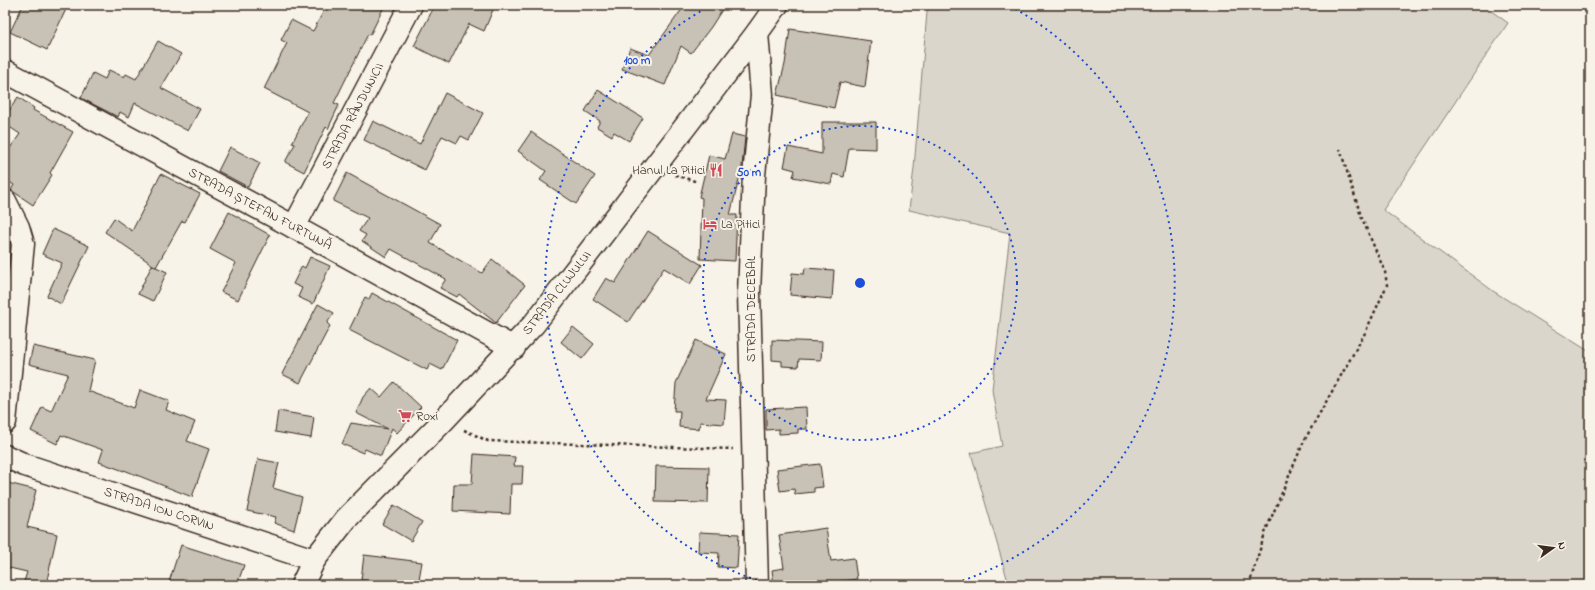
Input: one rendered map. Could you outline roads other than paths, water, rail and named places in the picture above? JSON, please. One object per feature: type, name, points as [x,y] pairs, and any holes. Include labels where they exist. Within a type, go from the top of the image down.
[{"type":"street","name":"STRADA RÂNDUNICII","points":[[294,227],[411,5]]},
{"type":"street","name":"STRADA CLUJULUI","points":[[302,585],[314,560],[346,519],[444,422],[514,348],[777,5]]},
{"type":"street","name":"STRADA DECEBAL","points":[[757,33],[762,95],[754,175],[749,293],[752,450],[757,585]]},
{"type":"street","name":"STRADA ȘTEFAN FURTUNĂ","points":[[5,71],[514,348]]},
{"type":"street","points":[[5,201],[18,227],[23,244],[5,422]]},
{"type":"street","name":"STRADA ION CORVIN","points":[[5,456],[25,465],[314,560]]},
{"type":"place","name":"Hanul La Pitici","points":[[716,170]]},
{"type":"place","name":"La Pitici","points":[[710,224]]},
{"type":"place","name":"Roxi","points":[[405,416]]}]
